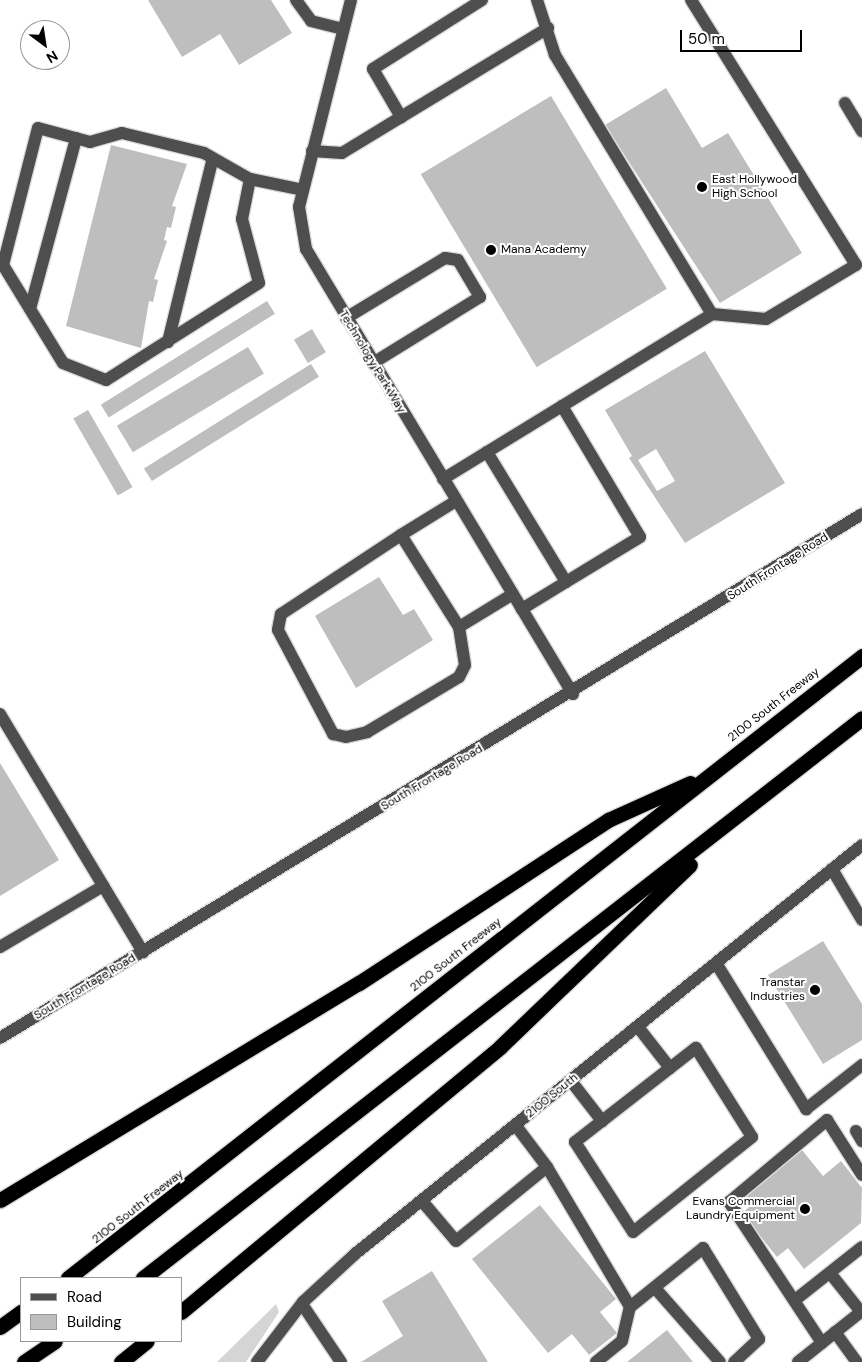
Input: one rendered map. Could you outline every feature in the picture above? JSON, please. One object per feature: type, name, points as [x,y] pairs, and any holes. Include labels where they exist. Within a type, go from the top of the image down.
[{"type":"highway","name":"2100 South Freeway","points":[[69,1277],[862,656]]},
{"type":"highway","points":[[145,1277],[862,718]]},
{"type":"highway","points":[[182,1311],[500,1047],[679,874],[862,722]]},
{"type":"highway","points":[[0,1200],[360,983],[608,820],[712,774]]},
{"type":"highway","points":[[0,1327],[20,1313]]},
{"type":"highway","points":[[24,1362],[54,1342]]},
{"type":"highway","points":[[121,1362],[146,1342]]},
{"type":"street","points":[[296,0],[311,21],[343,30]]},
{"type":"street","name":"Technology Park Way","points":[[350,0],[303,190],[300,231],[306,249],[346,318],[573,694]]},
{"type":"street","points":[[401,117],[373,69],[482,0]]},
{"type":"street","points":[[538,0],[555,55],[712,314]]},
{"type":"street","points":[[443,479],[712,314],[766,320],[860,268],[691,0]]},
{"type":"street","points":[[312,151],[342,153],[548,28]]},
{"type":"street","points":[[845,103],[862,130]]},
{"type":"street","points":[[250,179],[242,220],[260,283],[106,380],[63,363],[3,265],[38,128],[90,142],[122,133],[214,158],[250,179],[303,190]]},
{"type":"street","points":[[30,309],[76,138]]},
{"type":"street","points":[[168,342],[214,158]]},
{"type":"street","points":[[346,318],[445,258],[458,260],[480,297],[373,363]]},
{"type":"street","points":[[522,610],[640,537],[562,406]]},
{"type":"street","points":[[487,452],[566,582]]},
{"type":"street","points":[[401,535],[459,626],[465,665],[458,677],[367,732],[346,737],[333,734],[278,630],[281,614],[401,535],[456,501]]},
{"type":"street","name":"South Frontage Road","points":[[0,1038],[573,694],[862,514]]},
{"type":"street","points":[[459,626],[513,594]]},
{"type":"street","points":[[0,714],[143,952]]},
{"type":"street","name":"2100 South","points":[[257,1362],[302,1304],[422,1201],[862,845]]},
{"type":"street","points":[[832,870],[862,920]]},
{"type":"street","points":[[0,947],[103,886]]},
{"type":"street","points":[[716,963],[806,1109],[862,1065]]},
{"type":"street","points":[[638,1027],[670,1068]]},
{"type":"street","points":[[696,1048],[752,1137],[633,1232],[575,1142],[670,1068],[696,1048]]},
{"type":"street","points":[[571,1081],[602,1122]]},
{"type":"street","points":[[822,1343],[729,1202],[827,1120],[862,1175]]},
{"type":"street","points":[[516,1126],[548,1167],[630,1307]]},
{"type":"street","points":[[422,1201],[456,1240],[548,1167]]},
{"type":"street","points":[[795,1300],[862,1247]]},
{"type":"street","points":[[596,1362],[622,1340],[630,1307],[703,1248],[759,1340],[734,1362]]},
{"type":"street","points":[[798,1362],[862,1312],[830,1273]]},
{"type":"street","points":[[655,1288],[720,1362]]},
{"type":"street","points":[[302,1304],[341,1362]]},
{"type":"street","points":[[835,1332],[857,1362]]},
{"type":"shaded area","points":[[276,1304],[279,1312],[246,1362],[217,1362]]},
{"type":"building","points":[[148,0],[271,0],[292,33],[239,65],[220,34],[182,57]]},
{"type":"building","name":"East Hollywood High School","points":[[666,88],[702,148],[728,133],[802,253],[720,303],[605,125]]},
{"type":"building","points":[[551,96],[667,289],[537,367],[421,174]]},
{"type":"building","points":[[111,145],[187,164],[172,206],[176,207],[171,228],[167,227],[164,240],[167,241],[154,279],[158,280],[153,302],[149,301],[141,348],[66,326]]},
{"type":"building","points":[[267,301],[275,314],[109,418],[101,405]]},
{"type":"building","points":[[312,329],[326,352],[308,363],[294,340]]},
{"type":"building","points":[[248,347],[264,374],[133,452],[117,426]]},
{"type":"building","points":[[705,351],[785,483],[685,543],[629,458],[632,456],[605,410]],"holes":[[[656,449],[675,481],[657,491],[638,460]]]},
{"type":"building","points":[[311,364],[319,377],[152,481],[144,468]]},
{"type":"building","points":[[88,410],[132,487],[118,496],[73,418]]},
{"type":"building","points":[[379,577],[403,615],[414,609],[433,640],[356,688],[315,616]]},
{"type":"building","points":[[0,763],[59,860],[0,896]]},
{"type":"building","name":"Transtar Industries","points":[[823,941],[862,1004],[862,1040],[823,1064],[768,975]]},
{"type":"building","name":"Evans Commercial Laundry Equipment","points":[[802,1150],[823,1176],[841,1161],[862,1188],[861,1223],[804,1269],[788,1248],[777,1257],[742,1213],[753,1204],[746,1196]]},
{"type":"building","points":[[540,1205],[616,1299],[600,1312],[617,1333],[589,1355],[572,1334],[548,1353],[472,1259]]},
{"type":"building","points":[[432,1271],[488,1362],[361,1362],[403,1336],[382,1301]]},
{"type":"building","points":[[667,1330],[693,1362],[627,1362]]},
{"type":"place","name":"East Hollywood High School","points":[[702,187]]},
{"type":"place","name":"Mana Academy","points":[[491,250]]},
{"type":"place","name":"Transtar Industries","points":[[815,990]]},
{"type":"place","name":"Evans Commercial Laundry Equipment","points":[[805,1209]]}]
